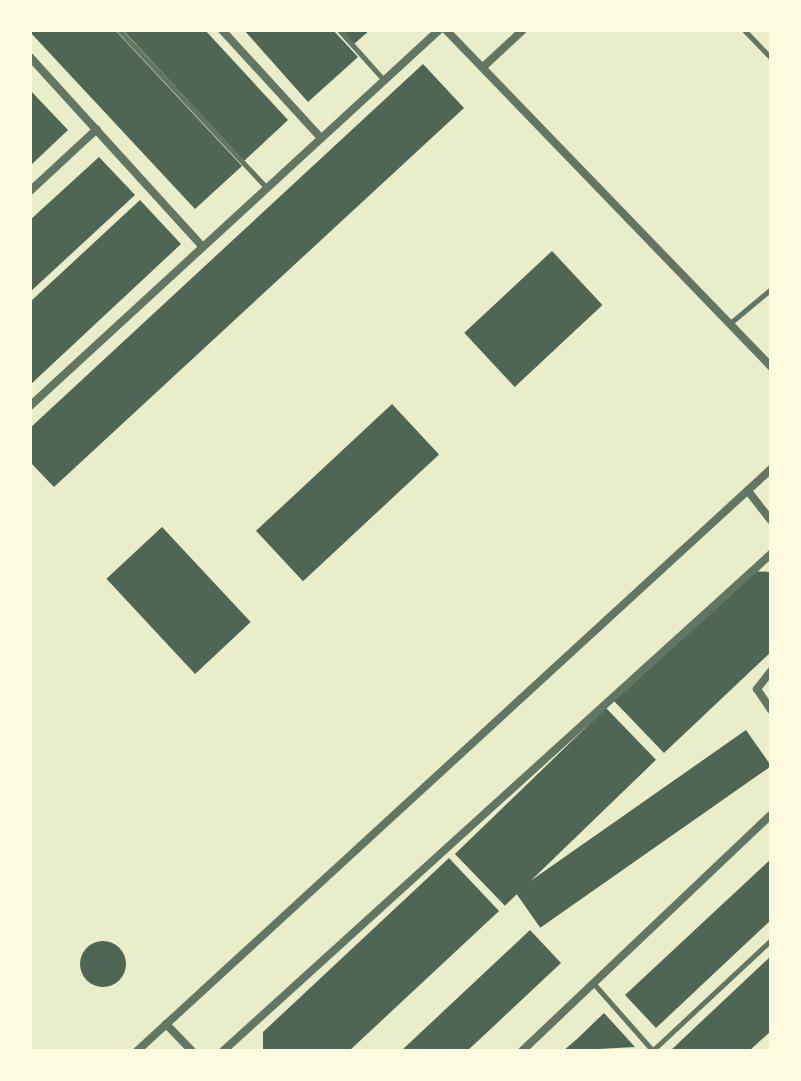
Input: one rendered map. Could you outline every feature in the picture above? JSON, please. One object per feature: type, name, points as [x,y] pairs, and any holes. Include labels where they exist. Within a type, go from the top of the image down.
[{"type":"street","points":[[222,30],[320,137]]},
{"type":"street","points":[[30,406],[382,78],[439,30]]},
{"type":"street","points":[[446,30],[771,367]]},
{"type":"street","points":[[483,67],[523,30]]},
{"type":"street","points":[[30,57],[201,245]]},
{"type":"street","points":[[30,191],[97,129]]},
{"type":"street","points":[[137,1051],[771,469]]},
{"type":"street","points":[[748,491],[771,520]]},
{"type":"street","points":[[223,1051],[771,554]]},
{"type":"street","points":[[771,671],[757,689],[771,710]]},
{"type":"street","points":[[522,1051],[771,815]]},
{"type":"street","points":[[166,1024],[192,1051]]},
{"type":"lane","points":[[119,30],[265,186]]},
{"type":"lane","points":[[339,30],[382,78]]},
{"type":"lane","points":[[745,31],[771,58]]},
{"type":"lane","points":[[729,324],[771,289]]},
{"type":"lane","points":[[594,984],[653,1051],[771,940]]},
{"type":"building","points":[[115,30],[242,166],[195,209],[30,32]]},
{"type":"building","points":[[123,30],[205,30],[288,120],[244,161]]},
{"type":"building","points":[[244,30],[333,30],[358,57],[308,102]]},
{"type":"building","points":[[341,30],[370,30],[354,44]]},
{"type":"building","points":[[423,64],[464,108],[54,487],[30,462],[30,428]]},
{"type":"building","points":[[30,90],[68,130],[30,166]]},
{"type":"building","points":[[99,157],[135,195],[30,292],[30,220]]},
{"type":"building","points":[[140,200],[181,244],[30,385],[30,302]]},
{"type":"building","points":[[552,251],[602,305],[515,387],[464,333]]},
{"type":"building","points":[[392,404],[439,454],[303,581],[256,531]]},
{"type":"building","points":[[162,527],[251,622],[195,674],[106,579]]},
{"type":"building","points":[[752,571],[771,572],[771,652],[664,753],[614,701]]},
{"type":"building","points":[[606,708],[656,760],[505,906],[455,854]]},
{"type":"building","points":[[746,730],[771,766],[540,928],[515,892]]},
{"type":"building","points":[[449,858],[499,911],[349,1051],[263,1051],[263,1032]]},
{"type":"building","points":[[771,859],[771,920],[656,1028],[625,995]]},
{"type":"building","points":[[530,930],[561,963],[480,1039],[467,1051],[401,1051]]},
{"type":"building","points":[[103,941],[119,948],[126,964],[119,980],[103,987],[87,980],[80,964],[87,948]]},
{"type":"building","points":[[771,956],[771,1031],[749,1051],[670,1051]]},
{"type":"building","points":[[604,1013],[635,1047],[563,1051],[577,1039]]}]
